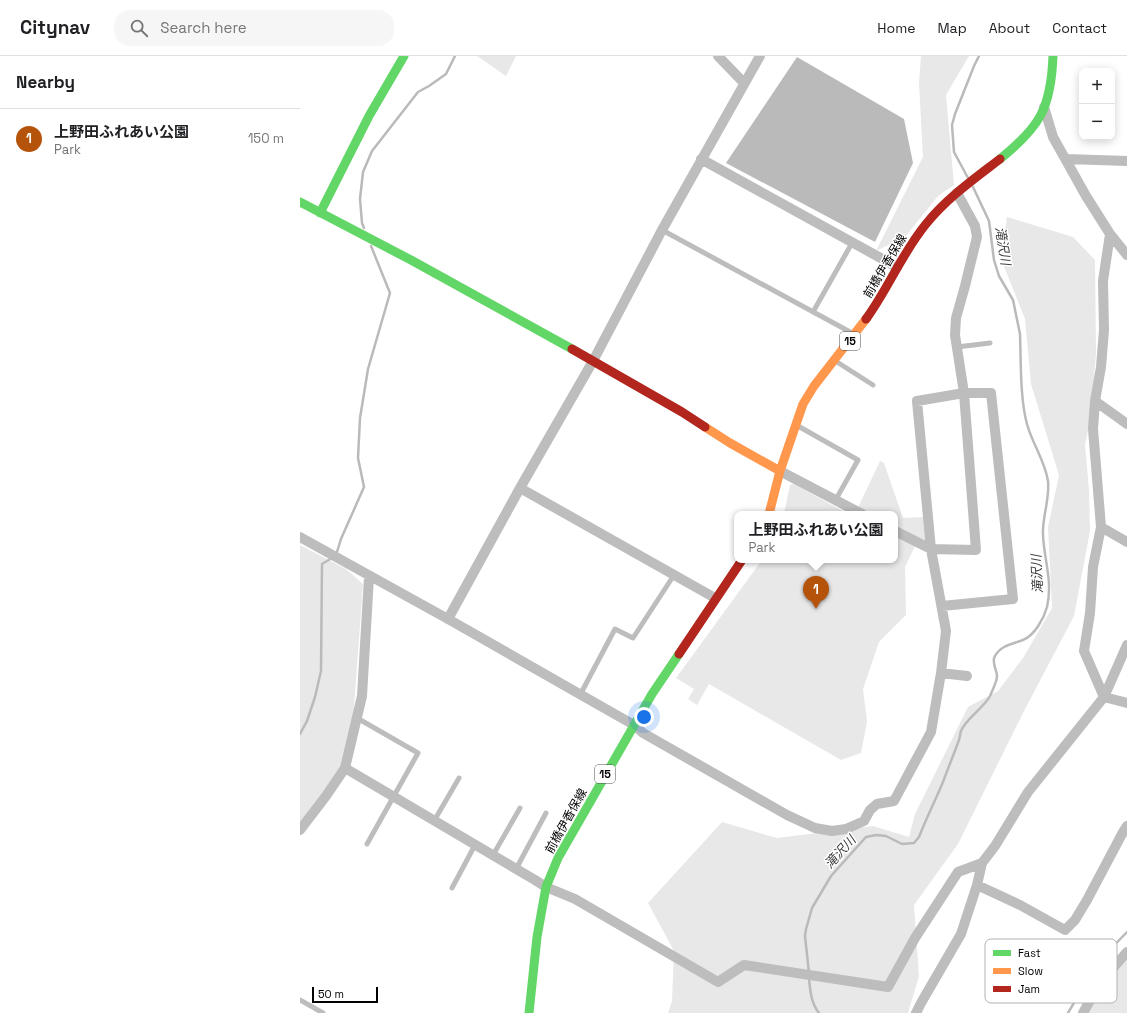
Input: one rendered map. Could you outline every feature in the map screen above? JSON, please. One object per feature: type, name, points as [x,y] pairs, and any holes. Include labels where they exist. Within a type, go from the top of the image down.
[{"type":"main road","points":[[320,213],[369,116],[404,56]]},
{"type":"main road","name":"前橋伊香保線","points":[[770,511],[780,471],[803,404],[814,386],[874,307],[897,267],[926,224],[940,208],[1028,134],[1038,121],[1052,80],[1053,56]]},
{"type":"main road","points":[[300,202],[411,260],[593,361],[682,412],[730,443],[780,471]]},
{"type":"main road","name":"前橋伊香保線","points":[[529,1013],[538,937],[546,887],[552,872],[569,839],[652,694],[740,563]]},
{"type":"street","points":[[718,56],[744,83]]},
{"type":"street","points":[[448,619],[520,488],[593,361],[662,230],[760,56]]},
{"type":"street","points":[[1044,106],[1054,137],[1086,196],[1110,234],[1127,255]]},
{"type":"street","points":[[1066,159],[1127,161]]},
{"type":"street","points":[[701,160],[897,267]]},
{"type":"street","points":[[898,532],[931,549],[976,550],[964,393],[955,336],[956,318],[977,237],[975,226],[960,191]]},
{"type":"street","points":[[1110,234],[1103,281],[1104,330],[1093,430],[1101,527],[1093,566],[1090,613],[1084,651],[1104,697],[1127,704]]},
{"type":"street","points":[[300,538],[448,619],[580,694],[634,725],[643,733],[787,815],[815,828],[832,831],[846,828],[864,821],[870,810],[877,804],[894,801],[931,732],[941,673],[946,631],[931,549],[917,401],[964,393],[991,393],[1013,599],[942,606]]},
{"type":"street","points":[[1095,401],[1127,424]]},
{"type":"street","points":[[780,471],[856,511]]},
{"type":"street","points":[[520,488],[715,598]]},
{"type":"street","points":[[1101,527],[1125,537]]},
{"type":"street","points":[[300,830],[345,768],[362,696],[369,577]]},
{"type":"street","points":[[916,1013],[962,934],[982,863],[995,846],[1028,792],[1104,697],[1127,645]]},
{"type":"street","points":[[941,673],[967,676]]},
{"type":"street","points":[[345,768],[546,887],[575,899],[718,982],[744,965],[888,986],[915,938],[958,872],[982,863]]},
{"type":"street","points":[[977,885],[1020,905],[1065,930],[1075,920],[1127,826]]},
{"type":"street","points":[[1117,963],[1127,952]]},
{"type":"street","points":[[1083,1013],[1089,1003]]},
{"type":"lane","points":[[662,230],[855,334]]},
{"type":"lane","points":[[813,312],[852,243]]},
{"type":"lane","points":[[957,347],[990,343]]},
{"type":"lane","points":[[834,360],[873,385]]},
{"type":"lane","points":[[796,424],[858,460],[835,501]]},
{"type":"lane","points":[[580,694],[615,629],[633,638],[674,575]]},
{"type":"lane","points":[[357,718],[418,753],[367,844]]},
{"type":"lane","points":[[434,821],[459,778]]},
{"type":"lane","points":[[493,855],[520,808]]},
{"type":"lane","points":[[516,869],[546,813]]},
{"type":"lane","points":[[452,888],[475,845]]},
{"type":"lane","points":[[300,1000],[323,1013]]},
{"type":"shaded area","points":[[477,56],[516,56],[506,76]]},
{"type":"shaded area","points":[[921,56],[969,56],[946,95],[954,185],[938,196],[905,237],[876,251],[923,157],[919,83]]},
{"type":"shaded area","points":[[797,57],[904,119],[913,163],[875,242],[726,163]]},
{"type":"shaded area","points":[[1007,217],[1073,237],[1095,260],[1096,354],[1090,422],[1085,444],[1089,490],[1090,531],[1074,616],[1024,711],[958,844],[914,905],[919,976],[908,1013],[668,1013],[672,1001],[674,951],[648,903],[722,822],[777,838],[873,826],[909,837],[915,814],[968,707],[998,691],[1023,658],[1052,608],[1048,527],[1059,475],[1031,384],[1025,319],[1001,259]]},
{"type":"shaded area","points":[[880,461],[884,463],[903,518],[925,517],[927,543],[915,546],[905,567],[906,615],[879,642],[863,689],[867,722],[861,753],[841,760],[709,684],[697,705],[688,699],[694,689],[676,678],[760,563],[898,563],[898,511],[856,511]]},
{"type":"shaded area","points":[[794,484],[843,511],[785,511],[790,485]]},
{"type":"shaded area","points":[[300,545],[346,569],[363,584],[353,721],[341,766],[300,825]]},
{"type":"shaded area","points":[[1127,957],[1127,1013],[1081,1013],[1089,1003],[1117,1003],[1117,969]]},
{"type":"waterway","points":[[364,228],[362,223],[360,199],[363,172],[372,151],[418,92],[446,74],[455,56]]},
{"type":"waterway","name":"滝沢川","points":[[968,178],[954,152],[952,125],[955,114],[979,56]]},
{"type":"waterway","name":"滝沢川","points":[[809,973],[805,936],[806,929],[812,908],[831,876],[866,837],[876,835],[886,836],[902,844],[914,843],[919,837],[943,782],[961,731],[967,721],[990,696],[997,676],[994,663],[995,656],[1000,649],[1027,638],[1041,621],[1047,607],[1049,597],[1049,579],[1043,528],[1048,494],[1048,481],[1044,466],[1029,431],[1025,414],[1021,380],[1020,334],[1013,300],[999,276],[994,260],[989,221],[973,187]]},
{"type":"waterway","points":[[336,555],[341,539],[364,487],[358,458],[360,418],[368,369],[390,293],[371,246]]},
{"type":"waterway","points":[[300,734],[307,721],[315,697],[321,671],[322,564],[332,558]]},
{"type":"waterway","points":[[1117,942],[1127,932]]},
{"type":"waterway","name":"滝沢川","points":[[809,978],[810,992],[819,1013]]},
{"type":"waterway","points":[[1068,1013],[1074,1003]]},
{"type":"traffic: fast","points":[[320,213],[369,116],[404,56]]},
{"type":"traffic: fast","points":[[1000,159],[1025,137],[1041,115],[1050,90],[1053,56]]},
{"type":"traffic: fast","points":[[300,202],[411,260],[572,349]]},
{"type":"traffic: fast","points":[[529,1013],[537,937],[546,887],[558,858],[652,694],[679,654]]},
{"type":"traffic: slow","points":[[770,511],[780,471],[803,404],[814,386],[866,319]]},
{"type":"traffic: slow","points":[[705,427],[780,471]]},
{"type":"traffic: jam","points":[[866,319],[917,235],[926,224],[952,197],[1000,159]]},
{"type":"traffic: jam","points":[[572,349],[682,412],[705,427]]},
{"type":"traffic: jam","points":[[679,654],[740,563]]},
{"type":"place","name":"上野田ふれあい公園","points":[[816,609]]}]
